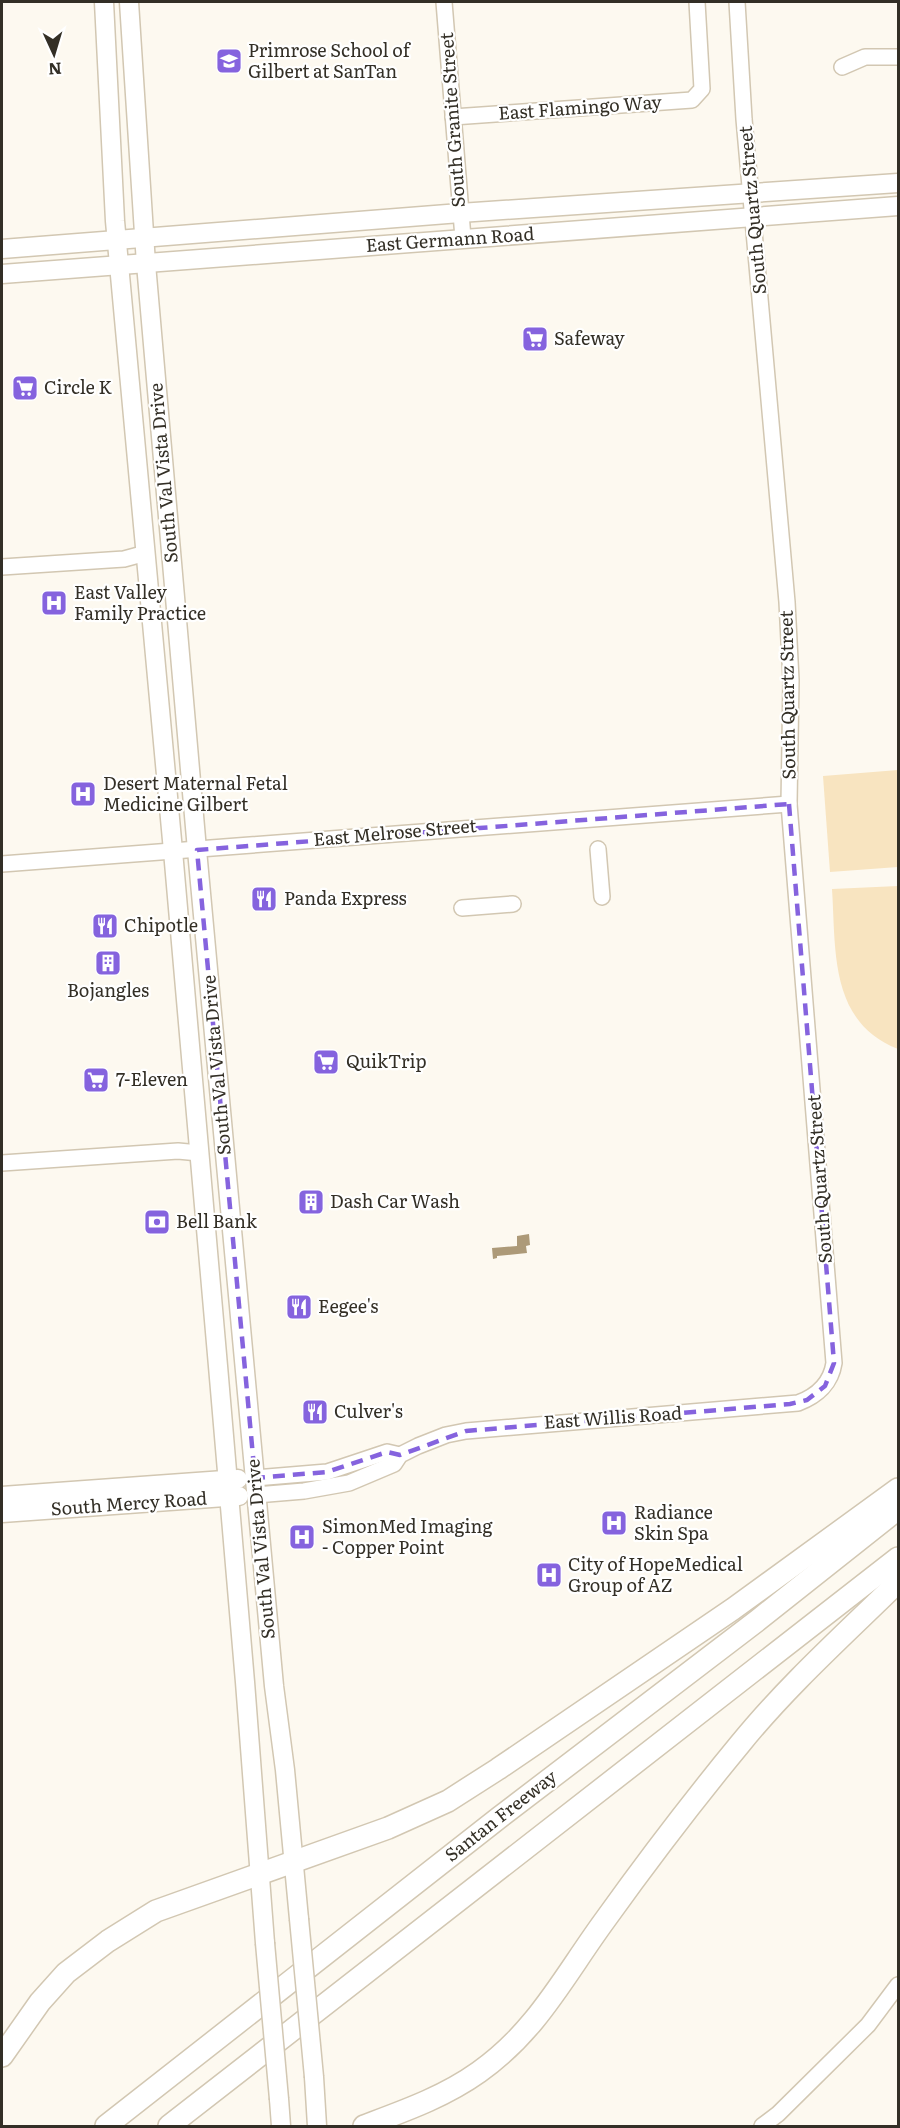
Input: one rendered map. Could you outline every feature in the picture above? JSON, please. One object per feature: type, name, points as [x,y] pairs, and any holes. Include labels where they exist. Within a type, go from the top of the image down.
[{"type":"highway","points":[[2,2056],[40,2002],[66,1973],[108,1941],[156,1911],[388,1828],[417,1816],[468,1789],[733,1608],[898,1489]]},
{"type":"highway","name":"Santan Freeway","points":[[106,2127],[491,1824],[758,1620],[898,1509]]},
{"type":"highway","points":[[169,2127],[898,1558]]},
{"type":"highway","points":[[364,2127],[417,2107],[438,2096],[479,2072],[513,2045],[544,2010],[604,1921],[741,1743],[798,1678],[898,1582]]},
{"type":"main road","points":[[104,4],[129,3]]},
{"type":"main road","name":"South Val Vista Drive","points":[[129,3],[146,264],[196,850],[274,1686],[285,1770],[318,2127]]},
{"type":"main road","name":"South Val Vista Drive","points":[[104,4],[119,266],[200,1153],[246,1682],[258,1876],[281,2127]]},
{"type":"main road","name":"East Germann Road","points":[[2,249],[460,213],[898,183]]},
{"type":"main road","name":"East Germann Road","points":[[2,274],[898,206]]},
{"type":"main road","points":[[146,553],[171,551]]},
{"type":"main road","points":[[200,1153],[225,1151]]},
{"type":"main road","name":"South Mercy Road","points":[[2,1513],[255,1486]]},
{"type":"main road","name":"South Mercy Road","points":[[2,1497],[229,1488]]},
{"type":"street","name":"South Granite Street","points":[[444,2],[463,238]]},
{"type":"street","name":"East Flamingo Way","points":[[453,117],[692,100],[702,89],[697,2]]},
{"type":"street","name":"South Quartz Street","points":[[737,2],[744,119],[790,648],[789,804],[834,1363],[833,1371],[825,1386]]},
{"type":"street","points":[[842,67],[865,57],[898,57]]},
{"type":"street","points":[[2,567],[124,559],[146,553]]},
{"type":"street","name":"East Melrose Street","points":[[2,864],[789,804]]},
{"type":"street","points":[[598,849],[602,897]]},
{"type":"street","points":[[462,908],[513,904]]},
{"type":"street","points":[[2,1163],[178,1151],[200,1153]]},
{"type":"street","name":"East Willis Road","points":[[255,1486],[304,1491],[349,1483],[394,1464],[400,1455],[432,1440],[466,1431],[790,1404],[807,1400],[825,1386]]},
{"type":"street","points":[[762,2127],[868,2025],[898,1985]]},
{"type":"highlighted area","points":[[789,804],[834,1363],[825,1386],[807,1400],[790,1404],[466,1431],[400,1455],[387,1452],[327,1472],[255,1478],[197,850]]},
{"type":"shaded area","points":[[898,770],[898,867],[830,872],[823,776]]},
{"type":"shaded area","points":[[898,886],[898,1049],[876,1037],[859,1021],[848,1003],[836,959],[832,889]]},
{"type":"shaded area","points":[[529,1234],[530,1245],[526,1246],[527,1253],[497,1256],[493,1259],[492,1248],[517,1246],[517,1236]]},
{"type":"place","name":"Primrose School of Gilbert at SanTan","points":[[229,61]]},
{"type":"place","name":"Safeway","points":[[535,339]]},
{"type":"place","name":"Circle K","points":[[25,388]]},
{"type":"place","name":"East Valley Family Practice","points":[[54,603]]},
{"type":"place","name":"Desert Maternal Fetal Medicine Gilbert","points":[[83,794]]},
{"type":"place","name":"Panda Express","points":[[264,899]]},
{"type":"place","name":"Chipotle","points":[[105,926]]},
{"type":"place","name":"Bojangles","points":[[108,963]]},
{"type":"place","name":"QuikTrip","points":[[326,1062]]},
{"type":"place","name":"7-Eleven","points":[[96,1080]]},
{"type":"place","name":"Dash Car Wash","points":[[311,1202]]},
{"type":"place","name":"Bell Bank","points":[[157,1222]]},
{"type":"place","name":"Eegee's","points":[[299,1307]]},
{"type":"place","name":"Culver's","points":[[315,1412]]},
{"type":"place","name":"Radiance Skin Spa","points":[[614,1523]]},
{"type":"place","name":"SimonMed Imaging - Copper Point","points":[[302,1537]]},
{"type":"place","name":"City of HopeMedical Group of AZ","points":[[549,1575]]}]
